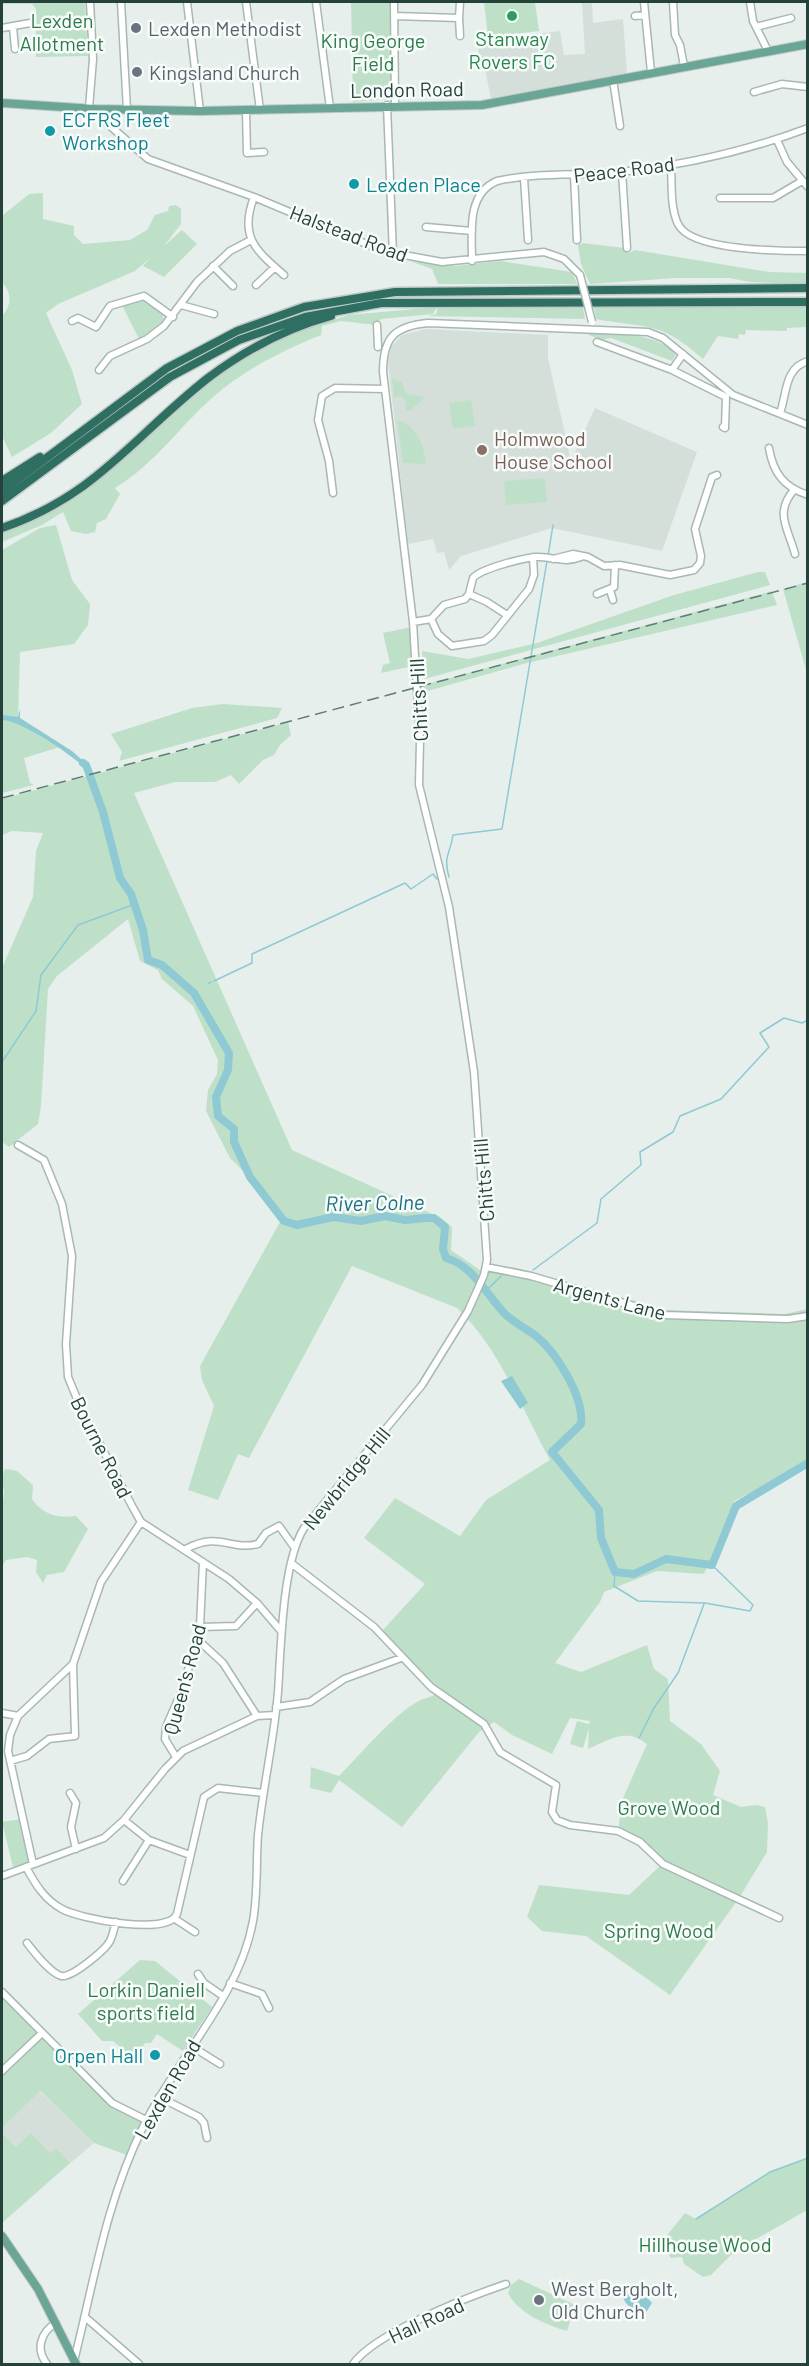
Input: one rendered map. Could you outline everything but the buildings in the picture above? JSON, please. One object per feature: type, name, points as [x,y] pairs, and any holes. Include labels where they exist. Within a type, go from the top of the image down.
[{"type":"highway","points":[[2,491],[140,386],[198,350],[256,323],[331,301],[395,292],[807,288]]},
{"type":"highway","points":[[2,501],[170,377],[223,348],[305,317],[357,306],[402,302],[807,302]]},
{"type":"highway","points":[[2,528],[39,513],[82,489],[107,470],[208,378],[257,347],[327,317],[402,302]]},
{"type":"highway","points":[[2,481],[69,440]]},
{"type":"main road","name":"London Road","points":[[2,103],[92,109],[200,111],[500,103],[651,72],[807,44]]},
{"type":"main road","points":[[2,2235],[27,2270],[75,2363]]},
{"type":"street","points":[[90,2],[93,59],[92,109]]},
{"type":"street","points":[[120,2],[127,110]]},
{"type":"street","points":[[187,2],[200,111]]},
{"type":"street","points":[[246,2],[260,110]]},
{"type":"street","points":[[316,2],[330,108]]},
{"type":"street","points":[[393,254],[391,105],[394,2]]},
{"type":"street","points":[[460,2],[460,36]]},
{"type":"street","points":[[644,2],[651,72]]},
{"type":"street","points":[[673,2],[675,36],[680,45],[684,66]]},
{"type":"street","points":[[750,2],[756,27],[768,51]]},
{"type":"street","points":[[635,16],[645,15]]},
{"type":"street","points":[[394,16],[459,18]]},
{"type":"street","points":[[756,27],[790,18]]},
{"type":"street","points":[[2,28],[30,23]]},
{"type":"street","points":[[13,27],[15,48]]},
{"type":"street","points":[[613,80],[620,126]]},
{"type":"street","points":[[754,92],[782,84],[807,87]]},
{"type":"street","name":"Halstead Road","points":[[92,109],[148,159],[254,196],[393,254],[442,262],[472,261],[544,252],[564,259],[580,275],[592,325]]},
{"type":"street","points":[[246,111],[247,153],[264,152]]},
{"type":"street","name":"Peace Road","points":[[472,261],[475,205],[482,191],[498,181],[622,172],[671,164],[736,152],[807,128]]},
{"type":"street","points":[[777,140],[787,162],[807,187]]},
{"type":"street","points":[[671,164],[677,223],[689,236],[730,246],[807,251]]},
{"type":"street","points":[[622,172],[627,248]]},
{"type":"street","points":[[574,175],[577,240]]},
{"type":"street","points":[[524,178],[528,240]]},
{"type":"street","points":[[720,198],[773,198],[802,181]]},
{"type":"street","points":[[254,196],[247,217],[251,240],[284,275]]},
{"type":"street","points":[[426,227],[472,231]]},
{"type":"street","points":[[99,370],[110,356],[156,333],[173,317],[192,288],[213,267],[238,246],[251,240]]},
{"type":"street","points":[[213,267],[233,286]]},
{"type":"street","points":[[256,285],[275,267]]},
{"type":"street","points":[[72,321],[78,318],[96,327],[110,306],[144,296],[173,317]]},
{"type":"street","points":[[181,305],[214,314]]},
{"type":"street","points":[[377,325],[378,344],[387,344],[402,328],[428,323],[592,325],[648,332],[663,338],[734,395],[807,424]]},
{"type":"street","points":[[597,342],[672,370],[726,397],[727,423],[725,428],[723,427]]},
{"type":"street","name":"Chitts Hill","points":[[387,344],[383,358],[385,390],[413,622],[420,741],[419,785],[449,907],[474,1071],[488,1246],[486,1267]]},
{"type":"street","points":[[672,370],[683,354]]},
{"type":"street","points":[[780,413],[790,374],[797,366],[807,361]]},
{"type":"street","points":[[333,493],[328,454],[318,420],[321,396],[335,388],[385,390]]},
{"type":"street","points":[[769,448],[774,471],[794,490],[807,495]]},
{"type":"street","points":[[413,622],[431,619],[444,605],[465,598],[469,594],[476,574],[533,557],[549,558],[564,554],[582,557],[604,566],[615,565],[670,575],[697,568],[701,556],[694,529],[713,475]]},
{"type":"street","points":[[794,490],[784,504],[784,523],[795,554]]},
{"type":"street","points":[[431,619],[446,644],[459,647],[488,639],[532,583],[533,557]]},
{"type":"street","points":[[597,594],[610,590],[616,583],[615,565]]},
{"type":"street","points":[[610,590],[613,600]]},
{"type":"street","points":[[469,594],[507,615]]},
{"type":"street","name":"Bourne Road","points":[[18,1145],[44,1160],[62,1204],[72,1256],[66,1344],[68,1377],[80,1406],[141,1522],[201,1560],[256,1603],[281,1631]]},
{"type":"street","name":"Newbridge Hill","points":[[275,1715],[281,1631],[294,1547],[304,1528],[422,1385],[468,1311],[486,1267]]},
{"type":"street","name":"Argents Lane","points":[[486,1267],[531,1276],[665,1315],[788,1319],[807,1316]]},
{"type":"street","points":[[10,1761],[27,1756],[49,1739],[75,1736],[73,1664],[101,1582],[141,1522]]},
{"type":"street","points":[[186,1550],[194,1545],[214,1540],[249,1546],[258,1544],[266,1533],[279,1526],[283,1528],[294,1547]]},
{"type":"street","points":[[194,1545],[201,1560]]},
{"type":"street","name":"Queen's Road","points":[[176,1757],[165,1739],[166,1727],[183,1688],[200,1627],[201,1560]]},
{"type":"street","points":[[291,1563],[374,1627],[431,1687],[484,1724],[500,1752],[556,1785],[552,1812],[557,1820],[570,1825],[618,1831],[640,1842],[663,1864],[779,1918]]},
{"type":"street","points":[[200,1627],[236,1626],[256,1603]]},
{"type":"street","points":[[197,1639],[223,1663],[257,1716]]},
{"type":"street","points":[[276,1707],[309,1702],[344,1679],[401,1658]]},
{"type":"street","points":[[73,1664],[18,1716],[8,1741],[29,1866],[36,1886],[60,1908],[116,1922],[159,1925],[175,1919]]},
{"type":"street","points":[[2,1713],[18,1716]]},
{"type":"street","points":[[2,1876],[104,1838],[124,1820],[176,1757],[195,1743],[257,1716],[275,1715]]},
{"type":"street","name":"Lexden Road","points":[[75,2363],[103,2231],[117,2186],[146,2120],[230,1983],[253,1923],[263,1793],[275,1715]]},
{"type":"street","points":[[175,1919],[202,1804],[208,1792],[218,1788],[263,1793]]},
{"type":"street","points":[[70,1793],[76,1803],[71,1827],[76,1849]]},
{"type":"street","points":[[124,1820],[149,1840],[190,1855]]},
{"type":"street","points":[[123,1881],[149,1840]]},
{"type":"street","points":[[175,1919],[195,1932]]},
{"type":"street","points":[[27,1943],[54,1972],[60,1976],[72,1975],[105,1947],[111,1939],[116,1922]]},
{"type":"street","points":[[198,1974],[204,1983],[223,1996]]},
{"type":"street","points":[[230,1983],[262,1994],[269,2008]]},
{"type":"street","points":[[2,1992],[112,2103],[146,2120]]},
{"type":"street","points":[[2,2071],[42,2033]]},
{"type":"street","points":[[191,2046],[220,2064]]},
{"type":"street","points":[[159,2097],[194,2113],[207,2123],[207,2138]]},
{"type":"street","name":"Hall Road","points":[[353,2364],[362,2352],[408,2325],[506,2284]]},
{"type":"street","points":[[85,2317],[139,2364]]},
{"type":"street","points":[[46,2364],[40,2352],[41,2342],[46,2330],[56,2323]]},
{"type":"shaded area","points":[[582,2],[592,2],[593,23],[623,19],[627,74],[491,99],[485,69],[479,69],[478,41],[560,31],[564,55],[585,54]]},
{"type":"shaded area","name":"Holmwood House School","points":[[426,329],[548,335],[548,358],[571,461],[595,408],[697,452],[662,551],[552,528],[461,556],[449,570],[444,552],[437,553],[433,539],[408,544],[388,362],[391,347],[402,335]]},
{"type":"shaded area","points":[[39,2091],[94,2143],[49,2181],[2,2132],[2,2128]]},
{"type":"green space","name":"Lexden Allotment","points":[[2,2],[85,2],[88,56],[36,57],[36,9],[32,4],[2,4]]},
{"type":"green space","name":"King George Field","points":[[351,2],[394,2],[393,99],[353,102]]},
{"type":"green space","name":"Stanway Rovers FC","points":[[484,2],[535,2],[539,31],[488,37]]},
{"type":"green space","points":[[43,193],[43,219],[74,226],[74,235],[83,244],[130,240],[147,230],[155,215],[168,211],[169,206],[176,205],[181,209],[181,224],[164,246],[182,230],[197,244],[164,277],[143,266],[149,259],[135,271],[58,304],[46,313],[72,370],[82,404],[51,433],[12,457],[2,436],[2,316],[8,308],[10,299],[8,290],[2,282],[2,216],[29,194]]},
{"type":"green space","points":[[583,243],[624,248],[629,253],[635,250],[769,272],[807,273],[807,284],[750,282],[729,278],[677,278],[590,284],[581,264],[578,245]]},
{"type":"green space","points":[[410,261],[455,266],[500,261],[572,272],[577,284],[438,284],[432,269]]},
{"type":"green space","points":[[142,299],[163,312],[163,323],[139,339],[122,305]]},
{"type":"green space","points":[[807,306],[807,327],[787,328],[787,331],[746,330],[745,335],[739,334],[738,339],[718,336],[703,359],[688,346],[664,332],[653,328],[596,319],[594,307]]},
{"type":"green space","points":[[437,307],[433,314],[381,319],[376,325],[341,321],[322,326],[321,335],[264,362],[213,397],[155,456],[115,488],[120,494],[106,519],[97,523],[95,532],[86,534],[71,531],[63,512],[42,525],[2,542],[2,528],[59,504],[214,376],[272,340],[348,315]]},
{"type":"green space","points":[[438,307],[583,307],[585,319],[428,316],[436,314]]},
{"type":"green space","points":[[582,332],[619,333],[643,337],[666,345],[677,352],[672,361],[611,338],[601,340]]},
{"type":"green space","points":[[392,378],[402,382],[406,394],[425,397],[410,411],[406,410],[406,402],[402,398],[404,396],[394,397]]},
{"type":"green space","points":[[471,400],[475,426],[453,429],[449,403]]},
{"type":"green space","points":[[397,420],[409,426],[418,437],[426,464],[403,463]]},
{"type":"green space","points":[[545,478],[547,502],[506,505],[504,481]]},
{"type":"green space","points":[[56,525],[72,580],[90,604],[88,625],[74,644],[20,652],[18,717],[60,747],[24,758],[30,783],[34,785],[2,793],[2,550],[40,528]]},
{"type":"green space","points":[[765,572],[770,585],[424,679],[422,651],[468,659],[537,643],[674,595]]},
{"type":"green space","points":[[808,582],[807,673],[783,589]]},
{"type":"green space","points":[[772,591],[777,605],[527,663],[424,692],[424,685]]},
{"type":"green space","points":[[412,627],[413,666],[381,673],[383,665],[390,663],[383,633]]},
{"type":"green space","points":[[223,704],[282,708],[277,718],[119,761],[122,752],[111,734],[192,708]]},
{"type":"green space","points":[[288,722],[291,735],[280,745],[274,755],[263,760],[239,784],[231,775],[215,782],[175,782],[134,793],[292,1150],[441,1218],[452,1227],[451,1250],[480,1270],[495,1265],[517,1268],[667,1310],[785,1314],[807,1309],[807,1464],[734,1501],[704,1574],[657,1571],[604,1592],[600,1602],[555,1663],[581,1672],[647,1645],[654,1669],[668,1679],[670,1721],[701,1744],[720,1771],[713,1795],[741,1807],[756,1805],[765,1807],[768,1823],[767,1852],[739,1898],[670,1995],[586,1936],[542,1931],[527,1917],[539,1885],[629,1895],[662,1864],[640,1842],[618,1831],[623,1798],[647,1744],[639,1739],[632,1736],[618,1737],[588,1749],[589,1728],[583,1748],[570,1744],[577,1721],[589,1724],[590,1721],[570,1718],[552,1754],[512,1735],[494,1722],[479,1732],[402,1827],[339,1780],[331,1793],[310,1788],[311,1767],[339,1776],[376,1736],[407,1708],[441,1690],[400,1652],[383,1630],[425,1584],[364,1538],[395,1498],[460,1536],[486,1500],[550,1460],[509,1380],[472,1323],[457,1308],[352,1266],[249,1458],[238,1454],[218,1500],[188,1490],[214,1406],[202,1380],[200,1366],[280,1222],[244,1172],[230,1158],[206,1111],[208,1090],[217,1074],[218,1060],[193,1006],[162,979],[158,970],[140,961],[128,919],[57,976],[48,989],[38,1124],[9,1147],[2,1142],[2,968],[33,897],[36,851],[43,833],[12,831],[2,835],[2,799]]},
{"type":"green space","points":[[4,1470],[17,1471],[33,1485],[32,1499],[46,1512],[63,1517],[76,1516],[88,1529],[64,1572],[47,1575],[43,1583],[36,1572],[37,1560],[27,1557],[6,1560],[2,1567],[4,1492],[2,1480]]},
{"type":"green space","points":[[21,1819],[31,1862],[13,1867],[2,1822]]},
{"type":"green space","name":"Lorkin Daniell sports field","points":[[140,1960],[155,1961],[212,2007],[183,2051],[157,2034],[151,2043],[145,2043],[137,2055],[131,2056],[113,2041],[102,2041],[78,2014]]},
{"type":"green space","points":[[2,1994],[40,2033],[2,2070]]},
{"type":"green space","points":[[43,2036],[112,2106],[145,2120],[127,2155],[94,2143],[40,2091],[2,2128],[2,2072]]},
{"type":"green space","points":[[2,2132],[16,2147],[31,2133],[50,2153],[56,2148],[70,2163],[2,2223]]},
{"type":"green space","name":"Hillhouse Wood","points":[[807,2158],[807,2210],[735,2251],[711,2275],[703,2277],[684,2264],[682,2257],[671,2258],[660,2244],[685,2213],[696,2219],[770,2172]]},
{"type":"green space","points":[[519,2279],[575,2305],[567,2331],[533,2317],[518,2307],[508,2293],[511,2285]]},
{"type":"water","points":[[20,709],[20,718],[72,751],[92,769],[87,770],[34,732],[2,720],[2,715],[18,717]]},
{"type":"water","points":[[512,1376],[528,1403],[520,1409],[501,1381]]},
{"type":"water","points":[[638,2287],[652,2303],[641,2320],[638,2318],[639,2312],[625,2302],[622,2292]]},
{"type":"waterway","points":[[548,556],[553,525]]},
{"type":"waterway","points":[[449,877],[447,859],[453,835],[502,829],[547,561]]},
{"type":"waterway","name":"River Colne","points":[[83,763],[86,765],[103,812],[120,878],[131,894],[143,930],[148,960],[162,965],[194,993],[229,1053],[228,1070],[216,1097],[218,1116],[234,1129],[234,1142],[250,1177],[284,1221],[297,1225],[333,1217],[361,1221],[385,1216],[405,1220],[434,1218],[445,1227],[443,1249],[446,1258],[465,1268],[506,1315],[536,1336],[552,1353],[568,1376],[578,1401],[581,1424],[552,1452],[599,1510],[601,1538],[615,1572],[634,1574],[666,1559],[712,1565],[736,1506],[808,1463]]},
{"type":"waterway","points":[[214,981],[252,963],[252,954],[405,883],[411,889],[433,874],[437,879]]},
{"type":"waterway","points":[[2,1062],[36,1011],[41,975],[78,925],[135,904]]},
{"type":"waterway","points":[[533,1270],[597,1223],[601,1199],[641,1165],[640,1152],[673,1132],[680,1116],[721,1099],[769,1047],[760,1033],[784,1018],[802,1023],[808,1020]]},
{"type":"waterway","points":[[486,1291],[501,1276]]},
{"type":"waterway","points":[[615,1572],[614,1586],[638,1601],[705,1603],[750,1611],[753,1605],[712,1565]]},
{"type":"waterway","points":[[639,1738],[654,1708],[678,1673],[704,1604]]},
{"type":"waterway","points":[[696,2219],[770,2172],[808,2158]]},
{"type":"railway","points":[[2,798],[808,583]]},
{"type":"place","name":"Stanway Rovers FC","points":[[512,16]]},
{"type":"place","name":"Lexden Methodist","points":[[136,28]]},
{"type":"place","name":"Kingsland Church","points":[[137,72]]},
{"type":"place","name":"ECFRS Fleet Workshop","points":[[50,131]]},
{"type":"place","name":"Lexden Place","points":[[354,184]]},
{"type":"place","name":"Holmwood House School","points":[[482,450]]},
{"type":"place","name":"Orpen Hall","points":[[155,2055]]},
{"type":"place","name":"West Bergholt, Old Church","points":[[539,2300]]},
{"type":"park label","name":"Grove Wood","points":[[669,1807]]},
{"type":"park label","name":"Spring Wood","points":[[659,1930]]}]
